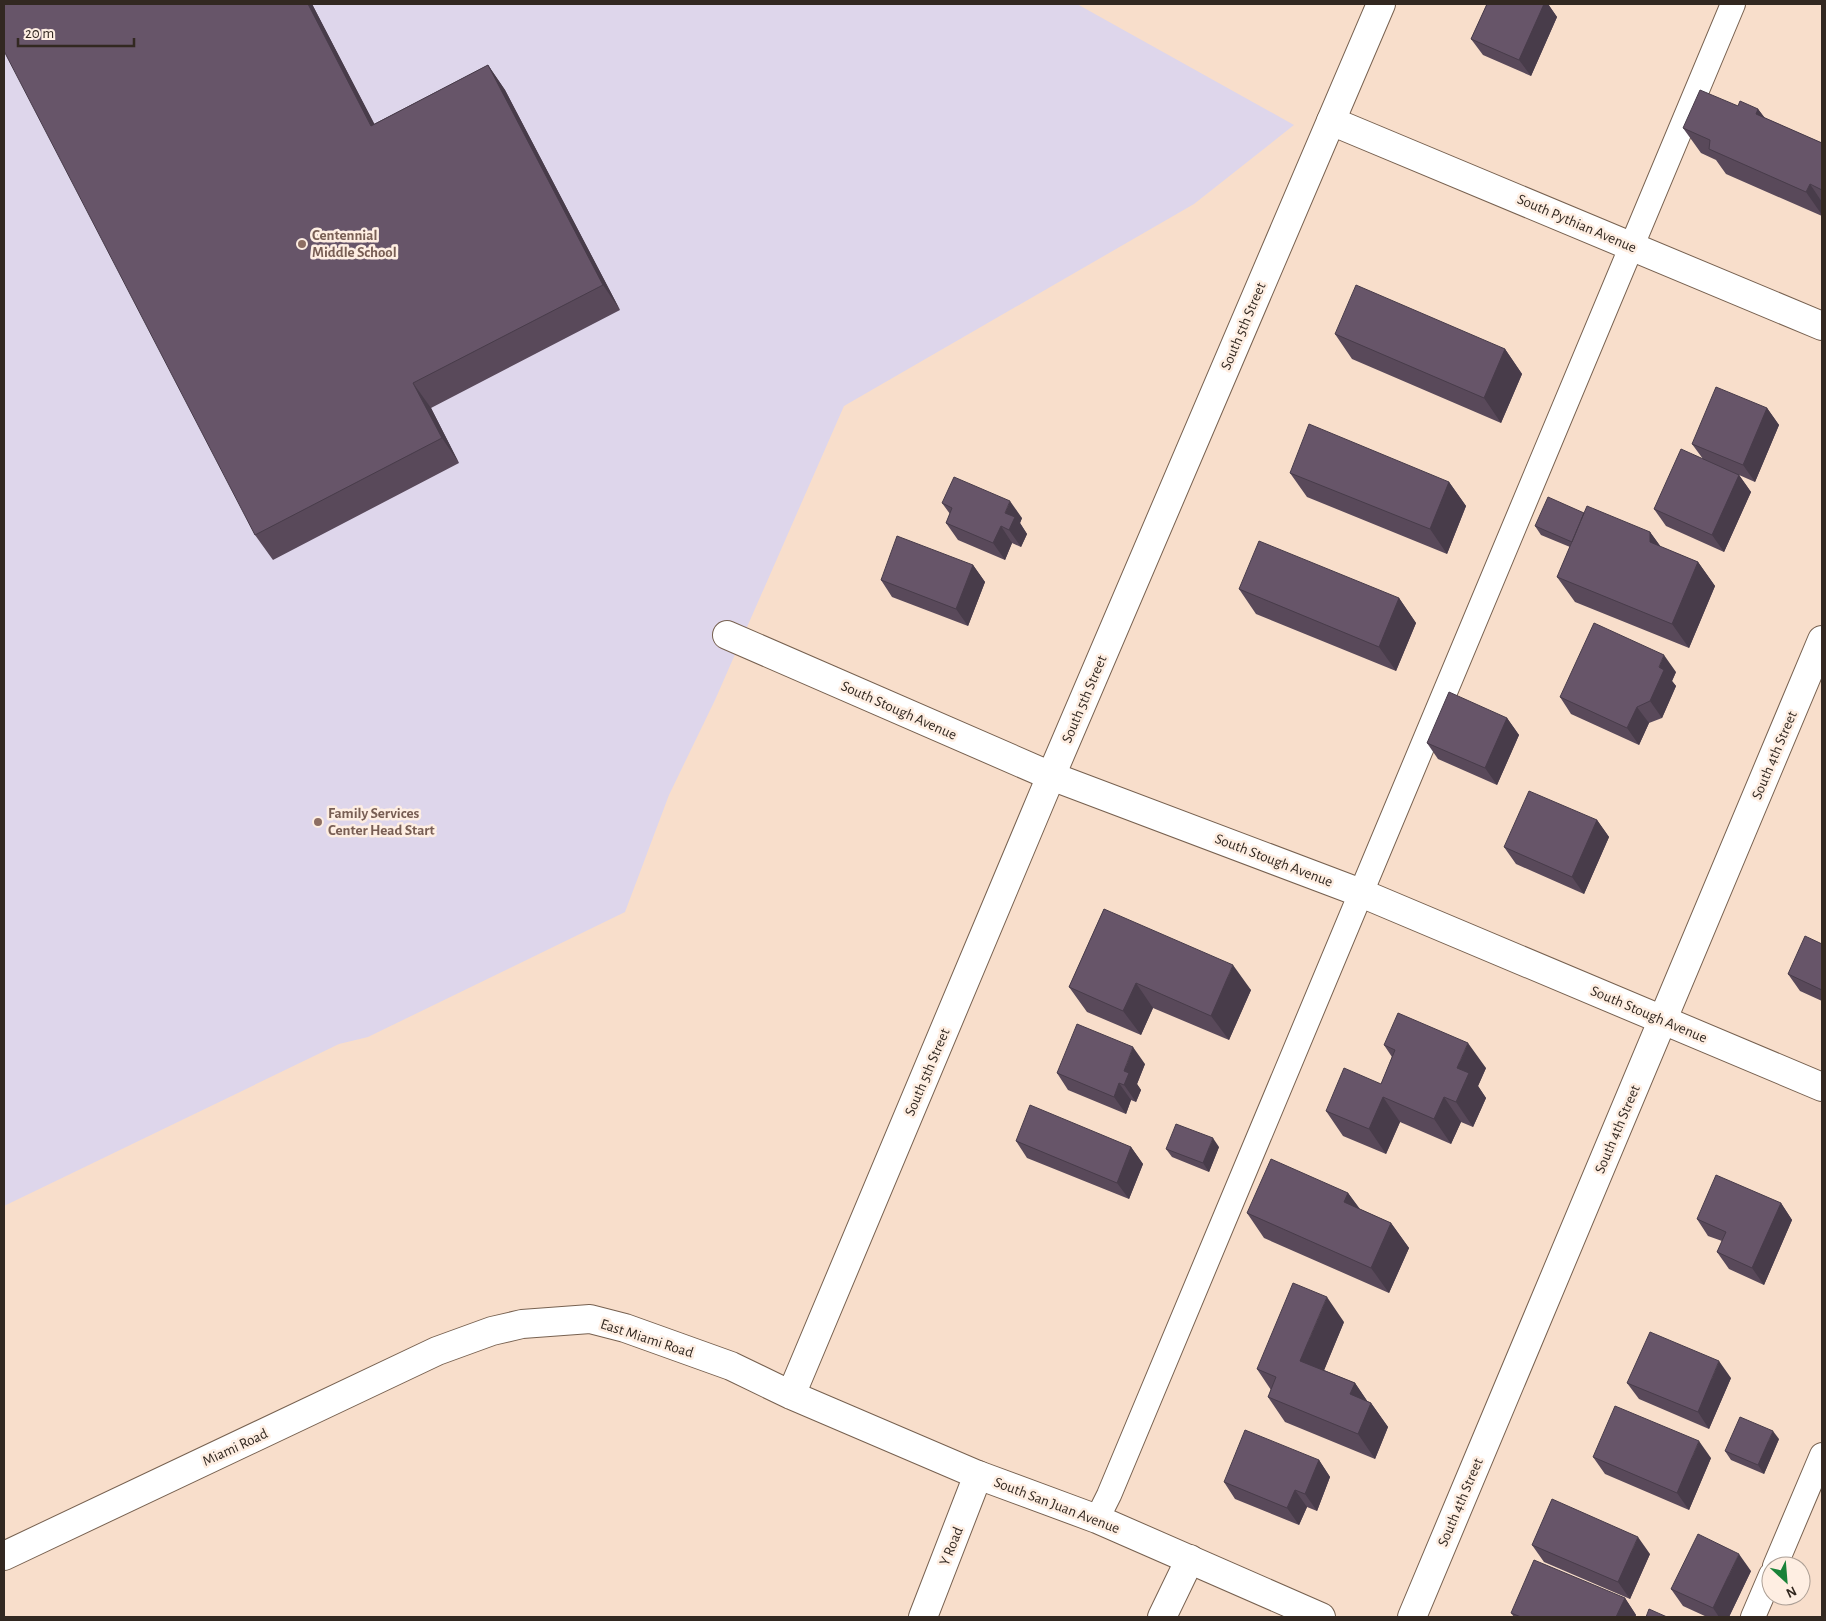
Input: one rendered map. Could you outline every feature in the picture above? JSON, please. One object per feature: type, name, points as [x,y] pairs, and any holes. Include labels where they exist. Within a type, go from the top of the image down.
[{"type":"street","name":"South 5th Street","points":[[791,1395],[1051,776],[1381,4]]},
{"type":"street","name":"South Pythian Avenue","points":[[1331,121],[1632,245],[1822,326]]},
{"type":"street","name":"South Stough Avenue","points":[[727,635],[1051,776],[1361,893],[1822,1087]]},
{"type":"street","name":"South 4th Street","points":[[1412,1617],[1822,640]]},
{"type":"street","name":"East Miami Road","points":[[466,1340],[492,1331],[522,1324],[590,1319],[646,1335],[730,1366],[791,1395]]},
{"type":"street","name":"Miami Road","points":[[4,1556],[437,1351],[466,1340]]},
{"type":"street","name":"South San Juan Avenue","points":[[791,1395],[978,1475],[1097,1519],[1321,1617]]},
{"type":"street","name":"Y Road","points":[[923,1617],[978,1475]]},
{"type":"street","points":[[1162,1617],[1190,1559]]},
{"type":"lane","points":[[1097,1519],[1117,1477],[1733,4]]},
{"type":"lane","points":[[1779,1556],[1822,1455]]},
{"type":"lane","points":[[1753,1617],[1761,1598]]},
{"type":"shaded area","points":[[4,4],[1077,4],[1294,125],[1194,204],[844,406],[715,700],[669,795],[625,912],[368,1037],[339,1044],[4,1206]]},
{"type":"building","points":[[4,4],[308,4],[371,126],[488,65],[603,285],[413,383],[442,438],[255,535],[4,51]]},
{"type":"building","points":[[1487,4],[1544,4],[1519,60],[1471,39]]},
{"type":"building","points":[[1700,90],[1738,106],[1740,101],[1758,109],[1756,114],[1822,143],[1822,190],[1810,184],[1806,192],[1709,149],[1710,140],[1683,128]]},
{"type":"building","points":[[1356,285],[1505,349],[1484,398],[1335,334]]},
{"type":"building","points":[[1716,387],[1767,408],[1743,465],[1692,444]]},
{"type":"building","points":[[1309,424],[1449,482],[1430,529],[1290,473]]},
{"type":"building","points":[[1681,449],[1739,475],[1712,535],[1654,509]]},
{"type":"building","points":[[954,477],[1010,501],[1005,513],[1015,517],[1009,530],[1001,526],[993,543],[946,523],[952,508],[942,503]]},
{"type":"building","points":[[1548,497],[1584,513],[1572,542],[1535,526]]},
{"type":"building","points":[[1587,506],[1650,532],[1650,542],[1698,562],[1672,624],[1557,577]]},
{"type":"building","points":[[897,536],[973,565],[956,609],[881,580]]},
{"type":"building","points":[[1259,541],[1399,598],[1379,647],[1239,589]]},
{"type":"building","points":[[1594,623],[1664,655],[1659,667],[1664,670],[1650,701],[1637,707],[1627,728],[1560,697]]},
{"type":"building","points":[[1449,692],[1507,718],[1485,768],[1427,743]]},
{"type":"building","points":[[1529,791],[1597,820],[1572,877],[1504,847]]},
{"type":"building","points":[[1104,909],[1233,965],[1211,1016],[1136,983],[1123,1011],[1069,987]]},
{"type":"building","points":[[1805,936],[1822,944],[1822,990],[1788,974]]},
{"type":"building","points":[[1398,1013],[1468,1043],[1457,1068],[1469,1073],[1456,1102],[1444,1097],[1434,1119],[1383,1097],[1369,1129],[1326,1111],[1344,1068],[1381,1084],[1395,1050],[1384,1045]]},
{"type":"building","points":[[1077,1024],[1133,1047],[1124,1071],[1129,1073],[1124,1085],[1119,1083],[1114,1097],[1057,1073]]},
{"type":"building","points":[[1030,1105],[1131,1147],[1117,1183],[1016,1141]]},
{"type":"building","points":[[1176,1124],[1213,1138],[1203,1163],[1166,1149]]},
{"type":"building","points":[[1271,1159],[1348,1193],[1344,1202],[1391,1223],[1371,1268],[1247,1213]]},
{"type":"building","points":[[1716,1175],[1781,1203],[1752,1268],[1717,1252],[1726,1232],[1697,1219]]},
{"type":"building","points":[[1293,1283],[1327,1297],[1300,1361],[1355,1383],[1350,1394],[1371,1403],[1358,1434],[1268,1397],[1276,1377],[1257,1369]]},
{"type":"building","points":[[1650,1332],[1719,1361],[1698,1412],[1627,1383]]},
{"type":"building","points":[[1615,1406],[1699,1441],[1677,1493],[1593,1457]]},
{"type":"building","points":[[1740,1417],[1773,1431],[1758,1465],[1725,1451]]},
{"type":"building","points":[[1245,1430],[1319,1460],[1305,1494],[1295,1490],[1287,1508],[1224,1482]]},
{"type":"building","points":[[1552,1499],[1638,1537],[1618,1582],[1532,1545]]},
{"type":"building","points":[[1698,1534],[1739,1554],[1713,1608],[1671,1589]]},
{"type":"building","points":[[1534,1560],[1625,1598],[1616,1617],[1521,1617],[1511,1613]]},
{"type":"building","points":[[1649,1609],[1667,1617],[1646,1617]]},
{"type":"place","name":"Centennial Middle School","points":[[302,244]]},
{"type":"place","name":"Family Services Center Head Start","points":[[318,822]]}]
